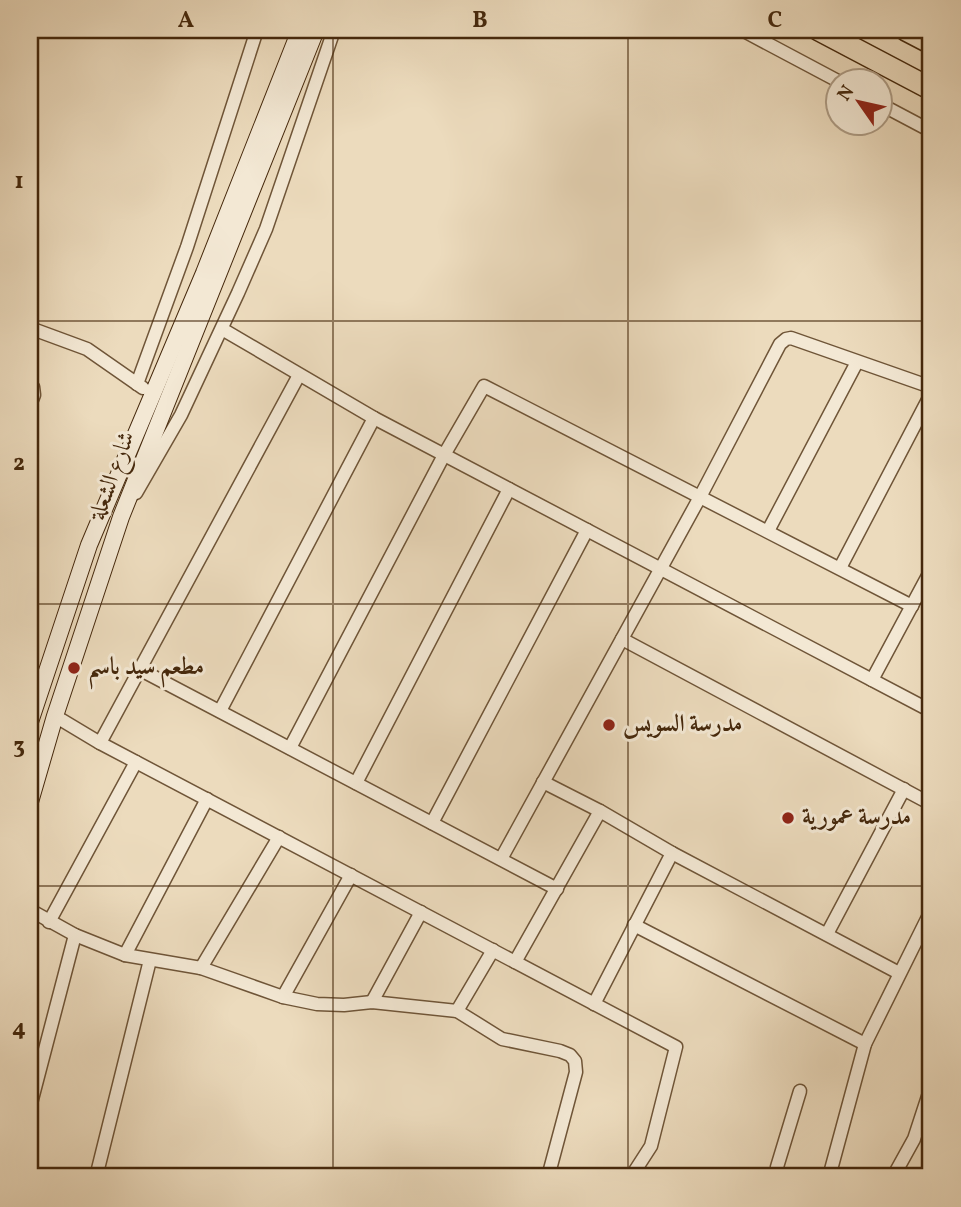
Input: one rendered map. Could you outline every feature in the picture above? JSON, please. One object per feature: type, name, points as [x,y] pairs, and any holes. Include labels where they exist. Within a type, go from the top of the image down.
[{"type":"highway","points":[[818,30],[931,89]]},
{"type":"highway","points":[[906,30],[931,43]]},
{"type":"main road","points":[[252,170],[300,30]]},
{"type":"main road","points":[[252,170],[316,30]]},
{"type":"main road","name":"شارع الشعلة","points":[[30,722],[36,686],[89,544],[152,394],[252,170]]},
{"type":"main road","name":"شارع الشعلة","points":[[30,802],[55,716],[121,517],[252,170]]},
{"type":"street","points":[[137,384],[187,247],[257,30]]},
{"type":"street","points":[[121,517],[169,439],[206,366],[266,229],[334,30]]},
{"type":"street","points":[[742,30],[824,74]]},
{"type":"street","points":[[894,111],[931,131]]},
{"type":"street","points":[[30,328],[87,349],[152,394]]},
{"type":"street","points":[[222,329],[374,418],[931,711]]},
{"type":"street","points":[[501,859],[700,497],[780,344],[791,338],[931,387]]},
{"type":"street","points":[[768,531],[857,362]]},
{"type":"street","points":[[100,743],[299,375]]},
{"type":"street","points":[[30,384],[33,387],[33,395],[30,405]]},
{"type":"street","points":[[290,748],[444,455],[484,387],[912,606]]},
{"type":"street","points":[[840,568],[931,394]]},
{"type":"street","points":[[220,711],[374,418]]},
{"type":"street","points":[[356,783],[509,489]]},
{"type":"street","points":[[432,823],[587,530]]},
{"type":"street","points":[[872,680],[931,570]]},
{"type":"street","points":[[622,639],[931,804]]},
{"type":"street","points":[[139,669],[557,888]]},
{"type":"street","points":[[55,716],[100,743],[676,1047],[651,1146],[631,1177]]},
{"type":"street","points":[[49,922],[136,762]]},
{"type":"street","points":[[543,782],[899,973]]},
{"type":"street","points":[[827,933],[904,789]]},
{"type":"street","points":[[125,955],[207,799]]},
{"type":"street","points":[[515,962],[600,811]]},
{"type":"street","points":[[201,968],[279,837]]},
{"type":"street","points":[[594,1004],[672,853]]},
{"type":"street","points":[[283,997],[351,876]]},
{"type":"street","points":[[30,910],[75,935],[125,955],[201,968],[283,997],[317,1004],[372,1002],[457,1011],[502,1039],[570,1055],[575,1061],[576,1072],[548,1177]]},
{"type":"street","points":[[829,1177],[865,1044],[931,911]]},
{"type":"street","points":[[372,1002],[421,912]]},
{"type":"street","points":[[634,925],[865,1044]]},
{"type":"street","points":[[30,1107],[75,935]]},
{"type":"street","points":[[457,1011],[493,950]]},
{"type":"street","points":[[96,1177],[150,960]]},
{"type":"street","points":[[893,1177],[914,1139],[931,1087]]},
{"type":"street","points":[[777,1177],[777,1167],[800,1091]]},
{"type":"street","points":[[30,1173],[52,1177]]},
{"type":"place","name":"مطعم سيد باسم","points":[[74,668]]},
{"type":"place","name":"مدرسة السويس","points":[[609,725]]},
{"type":"place","name":"مدرسة عمورية","points":[[788,818]]}]
